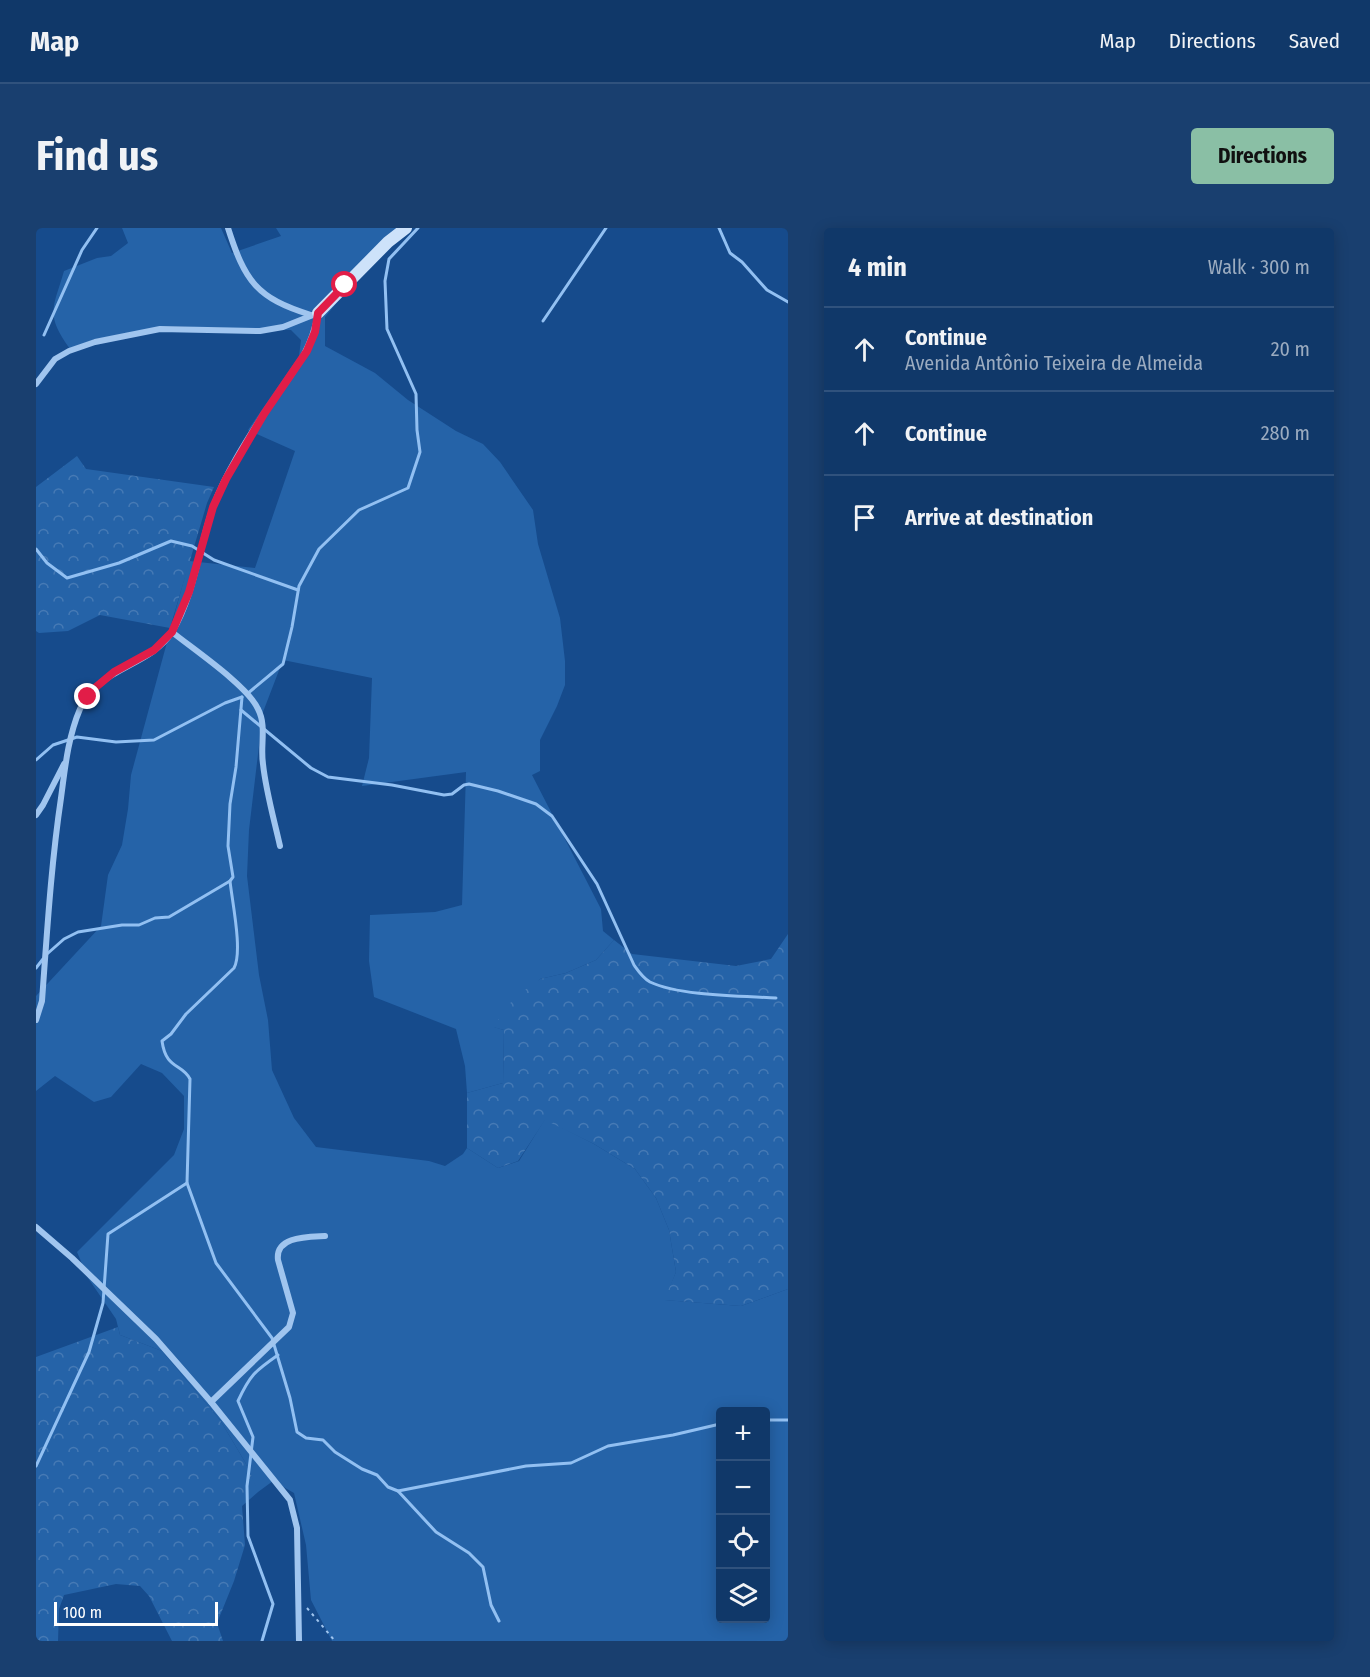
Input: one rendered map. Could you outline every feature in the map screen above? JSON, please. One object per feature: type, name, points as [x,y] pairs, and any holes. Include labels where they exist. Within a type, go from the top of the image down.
[{"type":"street","points":[[228,228],[239,263],[250,280],[284,307],[315,314]]},
{"type":"street","points":[[36,384],[55,359],[69,351],[95,342],[160,329],[260,332],[283,327],[315,314],[388,242],[406,228]]},
{"type":"street","points":[[36,1020],[42,1001],[54,841],[67,758],[81,708],[96,687],[114,672],[154,650],[172,632],[189,592],[213,507],[226,479],[264,414],[307,351],[315,332],[315,314]]},
{"type":"street","points":[[172,632],[245,691],[258,708],[262,719],[262,760],[267,792],[280,846]]},
{"type":"street","points":[[36,815],[67,758]]},
{"type":"street","points":[[36,1227],[72,1258],[156,1339],[211,1402],[290,1500],[297,1528],[299,1641]]},
{"type":"street","points":[[211,1402],[289,1327],[292,1321],[293,1313],[278,1260],[277,1252],[281,1245],[300,1238],[325,1236]]},
{"type":"path","points":[[299,1599],[334,1641]]},
{"type":"green space","points":[[122,228],[221,228],[232,253],[281,236],[276,228],[406,228],[354,282],[325,317],[325,346],[375,373],[408,400],[456,431],[483,444],[500,462],[533,510],[538,544],[560,618],[565,685],[540,740],[540,771],[532,775],[601,909],[603,931],[614,940],[596,960],[566,973],[540,979],[494,1027],[504,1030],[503,1083],[467,1093],[465,1066],[456,1029],[374,997],[369,961],[370,915],[435,912],[462,905],[466,772],[362,786],[369,758],[372,678],[283,660],[263,712],[249,830],[247,876],[259,975],[268,1020],[272,1070],[294,1118],[316,1147],[429,1161],[445,1166],[463,1154],[467,1148],[498,1168],[519,1161],[545,1119],[594,1144],[635,1169],[656,1198],[669,1230],[676,1272],[665,1300],[741,1306],[788,1289],[788,1641],[332,1641],[311,1600],[306,1545],[294,1493],[273,1481],[258,1492],[245,1462],[220,1420],[162,1351],[120,1335],[116,1319],[88,1278],[77,1252],[174,1155],[184,1129],[184,1096],[162,1073],[141,1064],[111,1097],[94,1102],[55,1076],[36,1091],[36,996],[101,926],[108,875],[122,845],[131,775],[189,561],[255,568],[295,451],[248,430],[299,356],[301,340],[291,330],[163,326],[92,340],[70,349],[54,319],[54,303],[64,271],[97,258],[111,256],[128,243]]},
{"type":"green space","points":[[77,456],[86,469],[214,487],[207,503],[170,628],[100,615],[68,631],[39,633],[36,631],[36,487]]},
{"type":"green space","points":[[788,934],[788,1289],[741,1306],[664,1300],[676,1272],[669,1230],[656,1198],[635,1169],[594,1144],[545,1120],[518,1161],[498,1168],[467,1148],[467,1093],[503,1083],[504,1030],[493,1027],[514,998],[540,979],[566,973],[596,960],[614,940],[632,954],[736,966],[771,959]]},
{"type":"green space","points":[[118,1327],[120,1335],[162,1351],[220,1420],[245,1462],[258,1490],[242,1506],[245,1545],[234,1581],[217,1623],[223,1641],[172,1641],[149,1596],[140,1586],[116,1584],[64,1595],[59,1609],[58,1641],[36,1641],[36,1357]]},
{"type":"waterway","points":[[44,335],[82,250],[97,228]]},
{"type":"waterway","points":[[247,694],[283,664],[299,586],[319,549],[359,510],[408,488],[420,452],[416,394],[387,329],[385,281],[389,259],[418,228]]},
{"type":"waterway","points":[[543,321],[606,228]]},
{"type":"waterway","points":[[719,228],[730,253],[742,262],[767,290],[788,302]]},
{"type":"waterway","points":[[36,549],[47,563],[67,578],[119,563],[171,541],[192,546],[214,560],[298,590]]},
{"type":"waterway","points":[[242,697],[236,767],[230,804],[228,846],[233,877],[230,881],[237,939],[236,960],[234,968],[186,1014],[171,1034],[162,1041],[167,1057],[190,1079],[187,1183],[216,1263],[272,1338],[290,1398],[297,1432],[306,1438],[323,1440],[335,1452],[362,1469],[377,1475],[388,1487],[398,1491],[436,1532],[469,1553],[483,1567],[491,1605],[499,1621]]},
{"type":"waterway","points":[[36,760],[53,745],[77,737],[116,742],[154,740],[225,703],[242,697]]},
{"type":"waterway","points":[[241,710],[311,768],[328,777],[392,785],[444,795],[452,794],[469,784],[536,804],[552,816],[597,884],[634,965],[645,979],[662,987],[694,993],[776,998]]},
{"type":"waterway","points":[[47,954],[64,939],[78,932],[122,925],[139,925],[155,918],[169,917],[230,881]]},
{"type":"waterway","points":[[36,968],[43,959]]},
{"type":"waterway","points":[[36,1466],[89,1352],[103,1303],[108,1234],[187,1183]]},
{"type":"waterway","points":[[262,1641],[273,1604],[248,1536],[247,1486],[253,1437],[238,1401],[254,1374],[278,1355]]},
{"type":"waterway","points":[[770,1420],[788,1420]]},
{"type":"waterway","points":[[398,1491],[526,1466],[571,1463],[608,1446],[716,1425]]},
{"type":"route","points":[[88,697],[114,672],[154,650],[172,632],[189,592],[213,507],[226,479],[264,414],[307,351],[315,332],[318,313],[345,285]]}]
